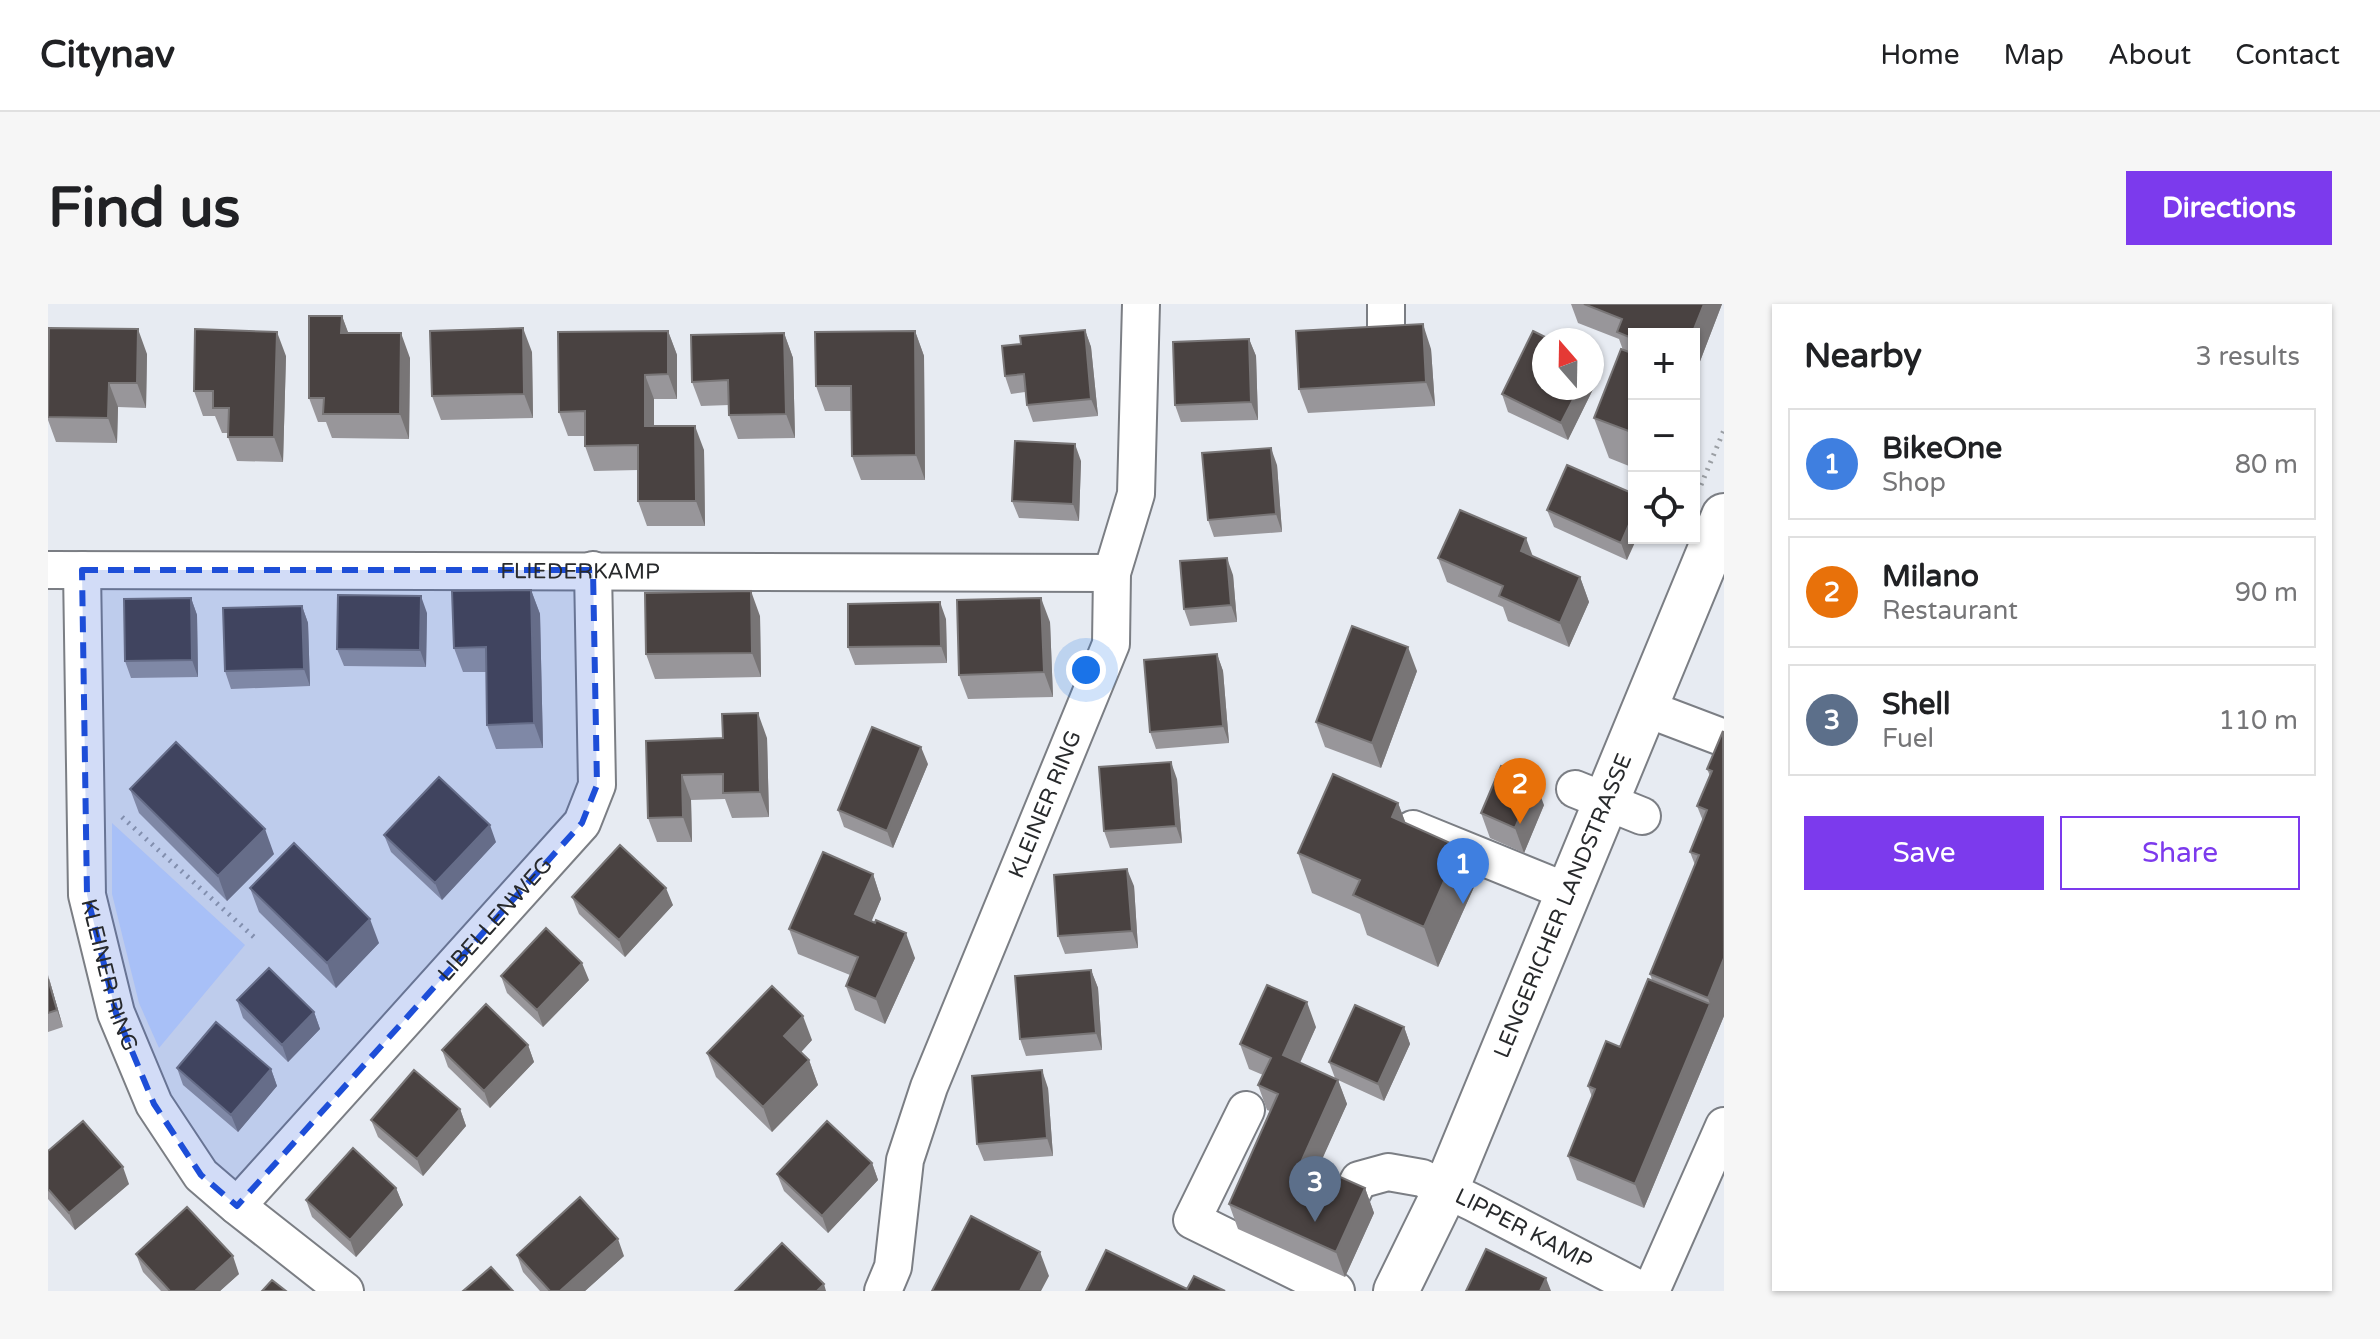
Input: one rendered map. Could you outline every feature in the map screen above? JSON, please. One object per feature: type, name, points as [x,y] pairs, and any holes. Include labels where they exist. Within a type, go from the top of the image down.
[{"type":"main road","name":"LENGERICHER LANDSTRASSE","points":[[1396,1291],[1446,1189],[1608,802],[1645,708],[1712,502]]},
{"type":"street","name":"KLEINER RING","points":[[883,1291],[893,1267],[905,1160],[929,1087],[1111,644],[1112,573],[1136,494],[1141,304]]},
{"type":"street","name":"KLEINER RING","points":[[65,570],[86,784],[87,895],[116,1013],[154,1104],[201,1175],[345,1291]]},
{"type":"street","name":"FLIEDERKAMP","points":[[65,570],[1112,573]]},
{"type":"street","name":"LIBELLENWEG","points":[[237,1206],[582,823],[597,785],[593,570]]},
{"type":"street","points":[[1645,708],[1724,738]]},
{"type":"street","points":[[1377,814],[1568,892]]},
{"type":"street","points":[[1246,1110],[1192,1220],[1320,1277]]},
{"type":"street","points":[[1651,1291],[1724,1126]]},
{"type":"street","name":"LIPPER KAMP","points":[[1348,1201],[1359,1180],[1388,1172],[1422,1178],[1643,1291]]},
{"type":"path","points":[[1712,502],[1724,430]]},
{"type":"path","points":[[86,784],[255,938]]},
{"type":"highlighted area","points":[[82,570],[593,570],[597,785],[582,823],[237,1206],[201,1175],[154,1104],[116,1013],[87,895]]},
{"type":"shaded area","points":[[112,823],[245,945],[159,1048],[139,1003],[112,894]]},
{"type":"building","points":[[1584,304],[1704,304],[1694,328],[1628,328],[1628,337],[1617,332],[1622,319]]},
{"type":"building","points":[[309,316],[342,316],[341,333],[401,333],[400,414],[323,414],[324,398],[309,398]]},
{"type":"building","points":[[1423,324],[1426,382],[1299,389],[1296,331]]},
{"type":"building","points":[[49,328],[138,329],[137,383],[109,383],[108,418],[48,417]]},
{"type":"building","points":[[523,328],[524,394],[432,396],[430,331]]},
{"type":"building","points":[[195,329],[277,332],[274,437],[228,437],[229,408],[213,408],[213,391],[194,391]]},
{"type":"building","points":[[1085,330],[1091,399],[1027,405],[1024,374],[1005,376],[1002,346],[1021,344],[1020,336]]},
{"type":"building","points":[[668,331],[668,374],[645,375],[645,426],[695,426],[696,501],[638,501],[638,445],[585,446],[585,411],[559,412],[558,332]]},
{"type":"building","points":[[915,331],[916,455],[852,456],[851,386],[816,386],[815,332]]},
{"type":"building","points":[[784,333],[786,414],[729,415],[728,380],[692,382],[691,335]]},
{"type":"building","points":[[1532,333],[1532,400],[1573,400],[1561,423],[1502,394]]},
{"type":"building","points":[[1249,339],[1251,402],[1175,405],[1173,342]]},
{"type":"building","points":[[1621,349],[1628,352],[1628,431],[1594,418],[1601,400],[1604,400]]},
{"type":"building","points":[[1015,441],[1075,444],[1073,504],[1012,501]]},
{"type":"building","points":[[1271,448],[1276,514],[1208,520],[1202,453]]},
{"type":"building","points":[[1567,465],[1628,491],[1628,527],[1621,543],[1547,510]]},
{"type":"building","points":[[1460,510],[1526,538],[1521,551],[1580,577],[1560,623],[1499,596],[1503,586],[1438,558]]},
{"type":"building","points":[[1227,558],[1231,605],[1184,609],[1180,561]]},
{"type":"building","points":[[531,590],[534,723],[487,725],[486,647],[454,648],[452,591]]},
{"type":"building","points":[[751,591],[752,653],[646,654],[645,593]]},
{"type":"building","points":[[338,595],[421,596],[420,650],[337,649]]},
{"type":"building","points":[[191,598],[192,660],[125,661],[124,599]]},
{"type":"building","points":[[1041,598],[1044,672],[959,675],[957,600]]},
{"type":"building","points":[[940,602],[941,646],[848,647],[848,604]]},
{"type":"building","points":[[302,606],[304,669],[225,671],[223,608]]},
{"type":"building","points":[[1352,626],[1408,647],[1372,743],[1316,722]]},
{"type":"building","points":[[1217,654],[1223,726],[1150,732],[1144,660]]},
{"type":"building","points":[[758,713],[760,792],[723,793],[723,774],[682,775],[683,817],[648,818],[646,741],[723,738],[722,714]]},
{"type":"building","points":[[872,727],[921,747],[887,831],[838,810]]},
{"type":"building","points":[[1723,731],[1724,958],[1708,998],[1650,974],[1699,855],[1690,852],[1707,810],[1697,806],[1712,771],[1707,769]]},
{"type":"building","points":[[176,742],[265,829],[218,876],[130,789]]},
{"type":"building","points":[[1171,762],[1176,826],[1104,831],[1099,767]]},
{"type":"building","points":[[1501,766],[1535,781],[1515,828],[1481,813]]},
{"type":"building","points":[[1333,774],[1398,803],[1392,817],[1459,847],[1424,927],[1353,895],[1360,880],[1298,853]]},
{"type":"building","points":[[439,777],[490,825],[435,883],[384,835]]},
{"type":"building","points":[[294,843],[370,919],[327,963],[250,888]]},
{"type":"building","points":[[620,845],[666,888],[619,940],[572,897]]},
{"type":"building","points":[[823,852],[873,874],[855,914],[906,933],[876,999],[846,986],[858,957],[789,929]]},
{"type":"building","points":[[1127,869],[1132,931],[1058,936],[1054,875]]},
{"type":"building","points":[[546,928],[582,963],[537,1010],[501,976]]},
{"type":"building","points":[[269,968],[314,1012],[282,1045],[237,1000]]},
{"type":"building","points":[[1091,970],[1096,1033],[1020,1039],[1015,976]]},
{"type":"building","points":[[48,979],[57,1010],[48,1013]]},
{"type":"building","points":[[1648,979],[1710,1004],[1635,1184],[1568,1156],[1595,1089],[1588,1086],[1606,1041],[1620,1047]]},
{"type":"building","points":[[1267,985],[1307,1002],[1283,1055],[1338,1080],[1302,1160],[1365,1188],[1336,1252],[1229,1204],[1278,1094],[1258,1085],[1271,1058],[1240,1044]]},
{"type":"building","points":[[772,986],[803,1016],[784,1036],[809,1060],[763,1107],[707,1053]]},
{"type":"building","points":[[486,1004],[528,1045],[484,1091],[442,1050]]},
{"type":"building","points":[[1355,1005],[1404,1027],[1378,1084],[1329,1062]]},
{"type":"building","points":[[216,1022],[271,1069],[231,1115],[177,1068]]},
{"type":"building","points":[[414,1070],[460,1109],[417,1159],[371,1120]]},
{"type":"building","points":[[1042,1070],[1047,1138],[977,1144],[972,1076]]},
{"type":"building","points":[[83,1121],[123,1167],[69,1213],[48,1189],[48,1151]]},
{"type":"building","points":[[827,1121],[872,1163],[822,1216],[777,1174]]},
{"type":"building","points":[[353,1148],[396,1188],[350,1240],[306,1200]]},
{"type":"building","points":[[580,1197],[618,1239],[560,1291],[550,1291],[517,1255]]},
{"type":"building","points":[[187,1207],[233,1256],[195,1291],[170,1291],[136,1254]]},
{"type":"building","points":[[971,1216],[1040,1252],[1020,1291],[932,1291]]},
{"type":"building","points":[[782,1243],[824,1284],[817,1291],[735,1291]]},
{"type":"building","points":[[1486,1249],[1546,1278],[1540,1291],[1466,1291]]},
{"type":"building","points":[[1106,1250],[1187,1289],[1194,1276],[1225,1291],[1086,1291]]},
{"type":"building","points":[[491,1267],[513,1291],[463,1291]]},
{"type":"building","points":[[272,1280],[286,1291],[262,1291]]},
{"type":"place","name":"Milano","points":[[1520,824]]},
{"type":"place","name":"BikeOne","points":[[1463,904]]},
{"type":"place","name":"Shell","points":[[1315,1222]]}]
